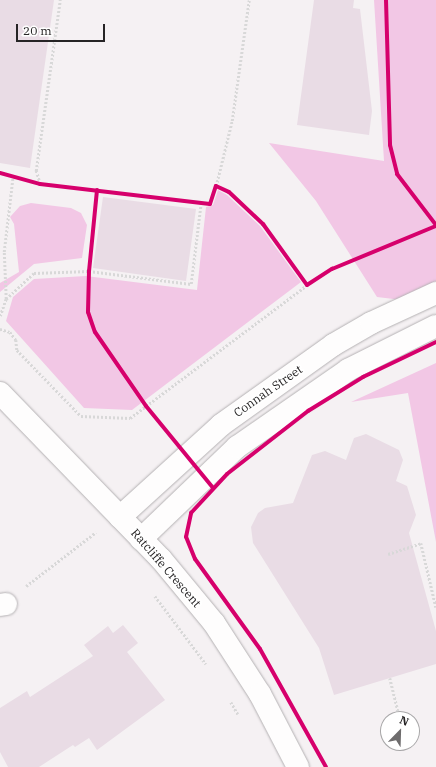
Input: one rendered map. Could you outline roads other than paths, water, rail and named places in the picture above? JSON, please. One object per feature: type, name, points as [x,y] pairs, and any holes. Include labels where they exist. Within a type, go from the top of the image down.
[{"type":"street","name":"Connah Street","points":[[120,517],[220,425],[333,345],[371,323],[436,293]]},
{"type":"street","points":[[141,539],[237,447],[348,370],[436,326]]},
{"type":"street","name":"Ratcliffe Crescent","points":[[0,393],[141,539],[214,623],[260,694],[298,767]]}]
